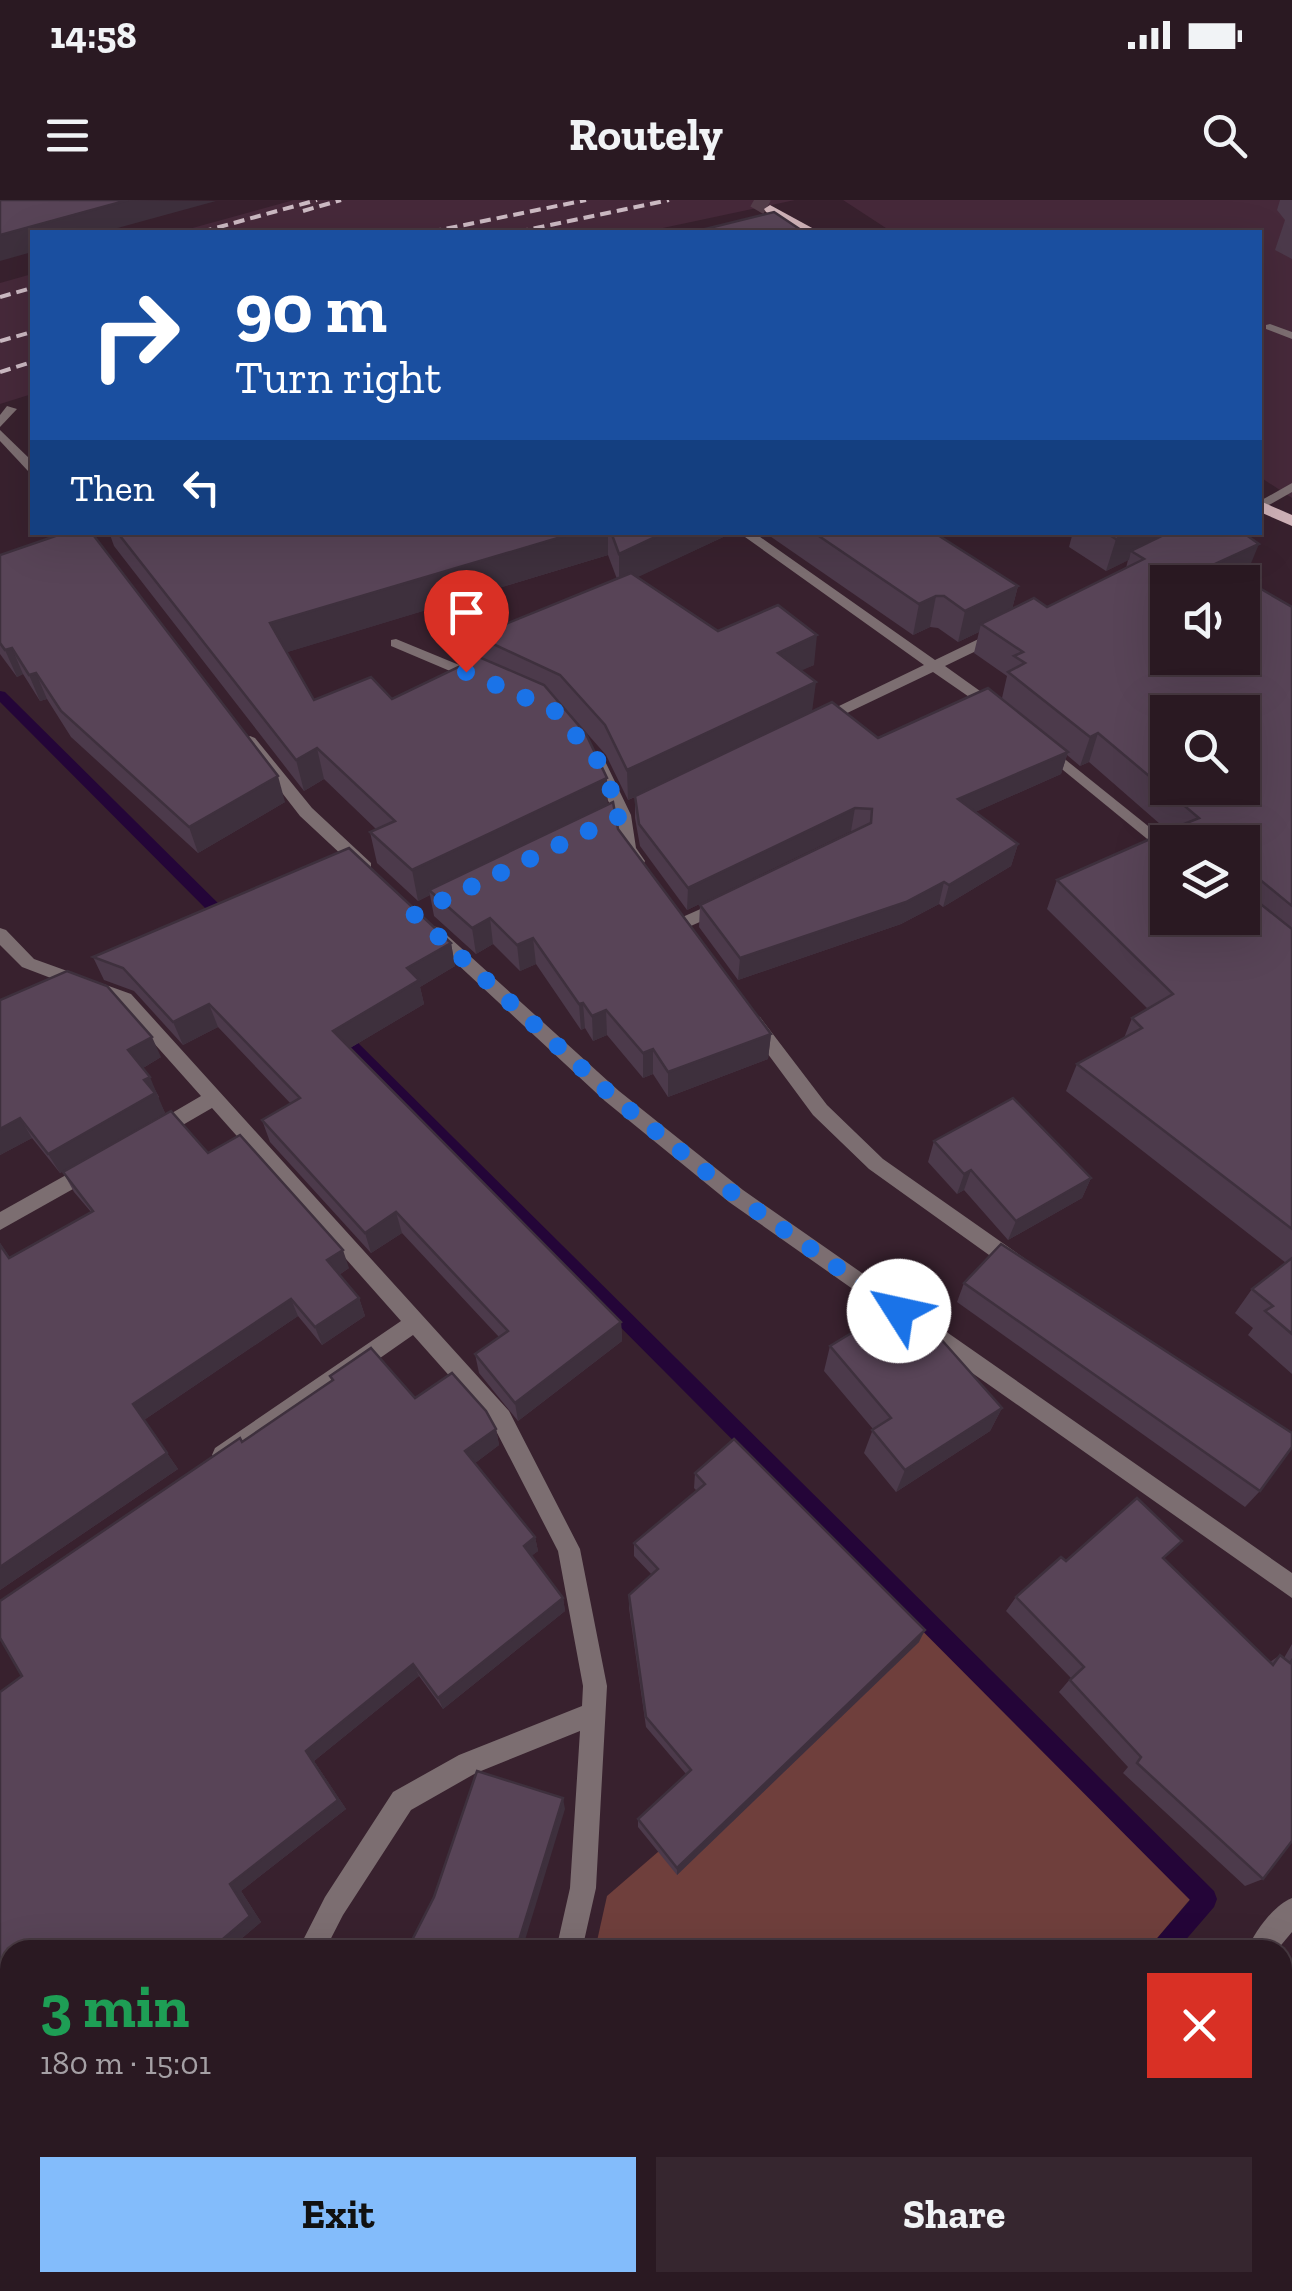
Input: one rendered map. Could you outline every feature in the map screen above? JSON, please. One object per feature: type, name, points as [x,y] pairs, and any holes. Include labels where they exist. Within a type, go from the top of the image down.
[{"type":"main road","points":[[770,210],[805,230]]},
{"type":"main road","points":[[1262,507],[1292,521]]},
{"type":"street","points":[[1270,327],[1292,336]]},
{"type":"street","points":[[0,423],[11,408]]},
{"type":"street","points":[[0,434],[30,466]]},
{"type":"street","points":[[1262,505],[1292,487]]},
{"type":"street","points":[[748,535],[974,691],[1016,725]]},
{"type":"street","points":[[795,732],[1019,625]]},
{"type":"street","points":[[396,643],[502,689]]},
{"type":"street","points":[[234,721],[306,812],[374,876]]},
{"type":"street","points":[[1030,736],[1150,836]]},
{"type":"street","points":[[587,748],[598,761],[623,815],[628,849],[650,879]]},
{"type":"street","points":[[684,923],[737,898]]},
{"type":"street","points":[[414,914],[612,1096],[736,1196],[1292,1586]]},
{"type":"street","points":[[0,936],[28,962],[125,999],[501,1418],[569,1549],[596,1686],[583,1888],[571,1940]]},
{"type":"street","points":[[737,998],[820,1110],[876,1164],[1032,1274]]},
{"type":"street","points":[[0,1222],[214,1098]]},
{"type":"street","points":[[208,1466],[415,1322]]},
{"type":"street","points":[[316,1940],[402,1801],[468,1764],[593,1714]]},
{"type":"street","points":[[1268,1940],[1292,1911]]},
{"type":"shaded area","points":[[294,200],[795,200],[653,230],[185,230]]},
{"type":"shaded area","points":[[843,200],[1292,200],[1292,498],[1262,478],[1262,230],[889,230]]},
{"type":"shaded area","points":[[30,275],[30,395],[0,404],[0,283]]},
{"type":"shaded area","points":[[930,1617],[1192,1897],[1155,1940],[597,1940],[607,1896]]},
{"type":"building","points":[[0,200],[128,200],[0,235]]},
{"type":"building","points":[[774,212],[801,230],[701,230]]},
{"type":"building","points":[[58,535],[93,535],[278,776],[189,827],[61,711],[36,673],[29,675],[12,648],[5,650],[0,643],[0,555]]},
{"type":"building","points":[[119,535],[568,535],[270,623],[314,700],[371,677],[392,699],[479,657],[544,685],[586,734],[607,778],[412,870],[370,832],[395,821],[317,748],[296,760]]},
{"type":"building","points":[[612,535],[660,535],[619,554]]},
{"type":"building","points":[[817,535],[938,535],[1018,586],[965,611],[944,596],[919,604]]},
{"type":"building","points":[[1164,535],[1246,535],[1259,544],[1213,565],[1150,565],[1150,675],[1260,675],[1260,588],[1292,607],[1292,906],[1260,880],[1260,825],[1183,825],[1199,818],[1184,805],[1260,805],[1260,695],[1150,695],[1150,777],[1098,733],[1090,737],[1008,672],[1025,663],[1014,656],[1023,652],[981,624],[1034,598],[1047,607],[1144,559],[1131,551]]},
{"type":"building","points":[[631,573],[718,631],[778,605],[817,635],[778,653],[816,682],[627,770],[605,725],[560,675],[476,636]]},
{"type":"building","points":[[988,688],[1068,752],[958,799],[1018,844],[949,885],[944,882],[906,902],[740,958],[700,905],[871,823],[872,809],[855,808],[688,888],[639,824],[635,796],[832,702],[878,738]]},
{"type":"building","points":[[613,802],[618,829],[771,1034],[668,1072],[653,1049],[643,1053],[606,1010],[592,1016],[583,1003],[579,1004],[533,938],[517,945],[490,918],[472,928],[429,890]]},
{"type":"building","points":[[1150,839],[1150,935],[1260,935],[1260,904],[1292,929],[1292,1229],[1077,1064],[1142,1028],[1132,1018],[1173,994],[1057,880]]},
{"type":"building","points":[[349,848],[451,943],[407,968],[419,980],[333,1031],[621,1322],[515,1403],[475,1354],[508,1331],[396,1212],[365,1233],[262,1120],[300,1098],[209,1004],[173,1022],[123,968],[93,957]]},
{"type":"building","points":[[67,971],[107,986],[152,1037],[128,1050],[150,1077],[144,1080],[155,1093],[48,1154],[20,1118],[0,1129],[0,1000]]},
{"type":"building","points":[[1013,1098],[1091,1178],[1016,1221],[971,1170],[964,1174],[934,1141]]},
{"type":"building","points":[[171,1111],[208,1153],[240,1135],[343,1250],[327,1260],[359,1298],[315,1327],[291,1299],[133,1404],[167,1453],[0,1567],[0,1245],[9,1258],[93,1211],[63,1172]]},
{"type":"building","points":[[1001,1244],[1292,1433],[1292,1447],[1260,1491],[964,1283]]},
{"type":"building","points":[[1292,1258],[1292,1334],[1265,1311],[1273,1306],[1252,1289]]},
{"type":"building","points":[[891,1309],[912,1333],[924,1320],[1002,1408],[905,1470],[872,1430],[891,1418],[830,1346]]},
{"type":"building","points":[[371,1348],[415,1398],[452,1373],[486,1411],[496,1429],[465,1451],[535,1537],[524,1546],[563,1598],[438,1698],[413,1664],[306,1751],[338,1800],[230,1884],[250,1916],[222,1940],[0,1940],[0,1692],[22,1676],[0,1638],[0,1601],[240,1438],[242,1442],[333,1380],[330,1376]]},
{"type":"building","points":[[734,1439],[925,1630],[677,1868],[638,1819],[691,1770],[646,1717],[629,1595],[658,1569],[634,1543],[705,1484],[695,1473]]},
{"type":"building","points":[[1137,1498],[1182,1541],[1163,1558],[1273,1665],[1280,1655],[1290,1663],[1292,1660],[1292,1841],[1263,1879],[1137,1763],[1141,1757],[1070,1680],[1084,1667],[1016,1597],[1061,1557],[1066,1561]]},
{"type":"building","points":[[477,1771],[563,1798],[519,1940],[412,1940],[434,1897]]},
{"type":"waterway","points":[[0,695],[227,921]]},
{"type":"waterway","points":[[337,1032],[1206,1899],[1171,1940]]},
{"type":"tunnel","points":[[754,200],[770,209]]},
{"type":"railway","points":[[208,230],[317,200]]},
{"type":"railway","points":[[303,211],[341,200]]},
{"type":"railway","points":[[440,230],[586,200]]},
{"type":"railway","points":[[526,230],[669,200]]},
{"type":"railway","points":[[0,297],[30,289]]},
{"type":"railway","points":[[0,341],[30,333]]},
{"type":"railway","points":[[0,372],[30,363]]},
{"type":"route","points":[[466,672],[554,710],[598,761],[622,815],[414,914],[612,1096],[736,1196],[899,1311]]}]
